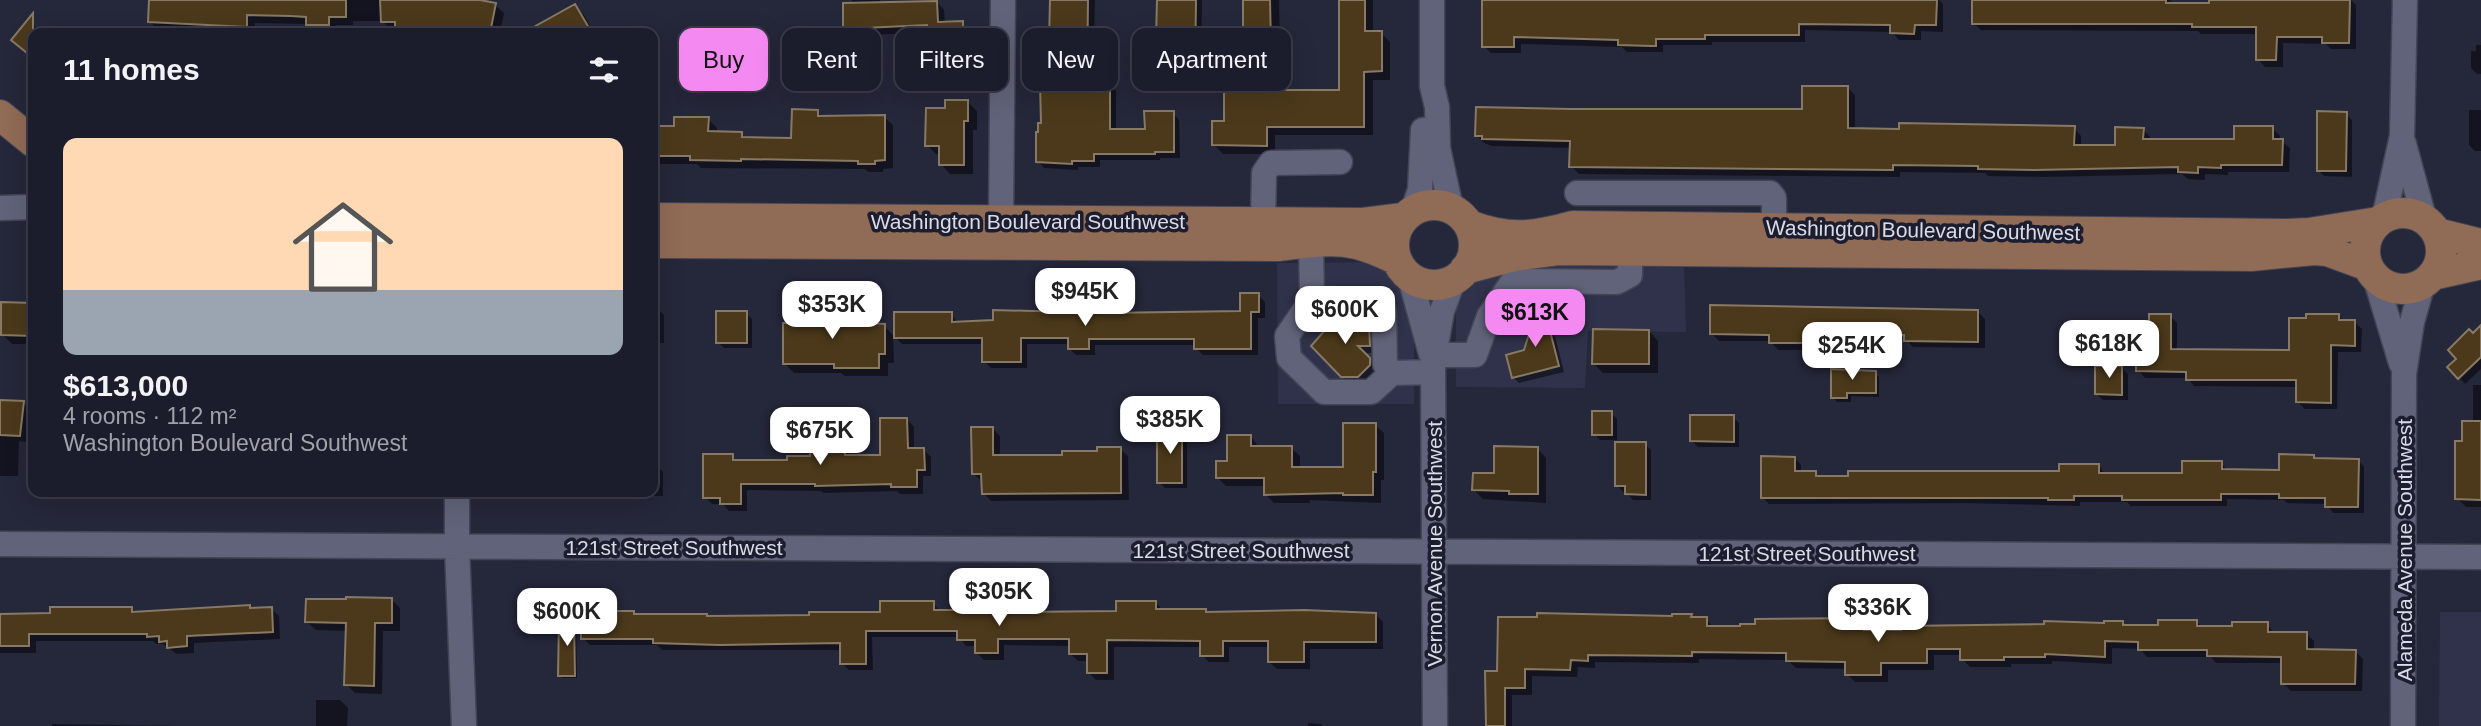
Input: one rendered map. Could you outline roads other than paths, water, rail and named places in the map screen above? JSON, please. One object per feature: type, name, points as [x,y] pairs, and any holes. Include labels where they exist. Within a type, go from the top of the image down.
[{"type":"main road","points":[[0,115],[28,138]]},
{"type":"main road","points":[[1438,204],[1460,216],[1474,237],[1474,251],[1460,274],[1436,285],[1422,284],[1403,269],[1393,241],[1396,229],[1408,214],[1425,205],[1438,204]]},
{"type":"main road","points":[[2481,244],[2430,226],[2413,214],[2400,213],[2381,220],[2366,242],[2365,254],[2372,272],[2386,285],[2398,289],[2411,288],[2428,279],[2481,264]]},
{"type":"main road","name":"Washington Boulevard Southwest","points":[[658,218],[1363,223],[1408,214]]},
{"type":"main road","name":"Washington Boulevard Southwest","points":[[1460,216],[1490,233],[1524,237],[1573,226],[2286,234],[2309,233],[2381,220]]},
{"type":"main road","points":[[2428,279],[2440,263],[2442,250],[2430,226]]},
{"type":"main road","name":"Washington Boulevard Southwest","points":[[658,243],[1279,246],[1346,241],[1373,248],[1403,269]]},
{"type":"main road","name":"Washington Boulevard Southwest","points":[[1460,274],[1514,256],[1555,250],[2251,256],[2314,250],[2327,251],[2372,272]]},
{"type":"street","points":[[1001,221],[1003,0]]},
{"type":"street","points":[[1432,0],[1432,86],[1437,107],[1438,148],[1460,216]]},
{"type":"street","points":[[2381,220],[2402,136],[2404,0]]},
{"type":"street","points":[[1408,214],[1420,190],[1423,108],[1432,86]]},
{"type":"street","points":[[2402,136],[2430,226]]},
{"type":"street","points":[[1263,223],[1264,173],[1271,163],[1340,162]]},
{"type":"street","points":[[1577,193],[1770,193],[1774,198],[1774,228]]},
{"type":"street","points":[[1677,193],[1677,227]]},
{"type":"street","points":[[0,208],[28,207]]},
{"type":"street","points":[[1311,243],[1312,299],[1287,336],[1289,358],[1325,392],[1371,392],[1392,373],[1475,355],[1489,316],[1513,281],[1617,282],[1630,275],[1630,251]]},
{"type":"street","points":[[1555,250],[1555,281]]},
{"type":"street","name":"Vernon Avenue Southwest","points":[[1403,269],[1434,363]]},
{"type":"street","name":"Alameda Avenue Southwest","points":[[2372,272],[2392,328],[2404,374]]},
{"type":"street","name":"Vernon Avenue Southwest","points":[[1436,726],[1434,363],[1442,311],[1460,274]]},
{"type":"street","name":"Alameda Avenue Southwest","points":[[2403,726],[2404,374],[2412,322],[2428,279]]},
{"type":"street","points":[[1312,299],[1365,300],[1384,312],[1385,364],[1392,373]]},
{"type":"street","points":[[457,497],[464,726]]},
{"type":"street","name":"121st Street Southwest","points":[[0,544],[2481,557]]}]
